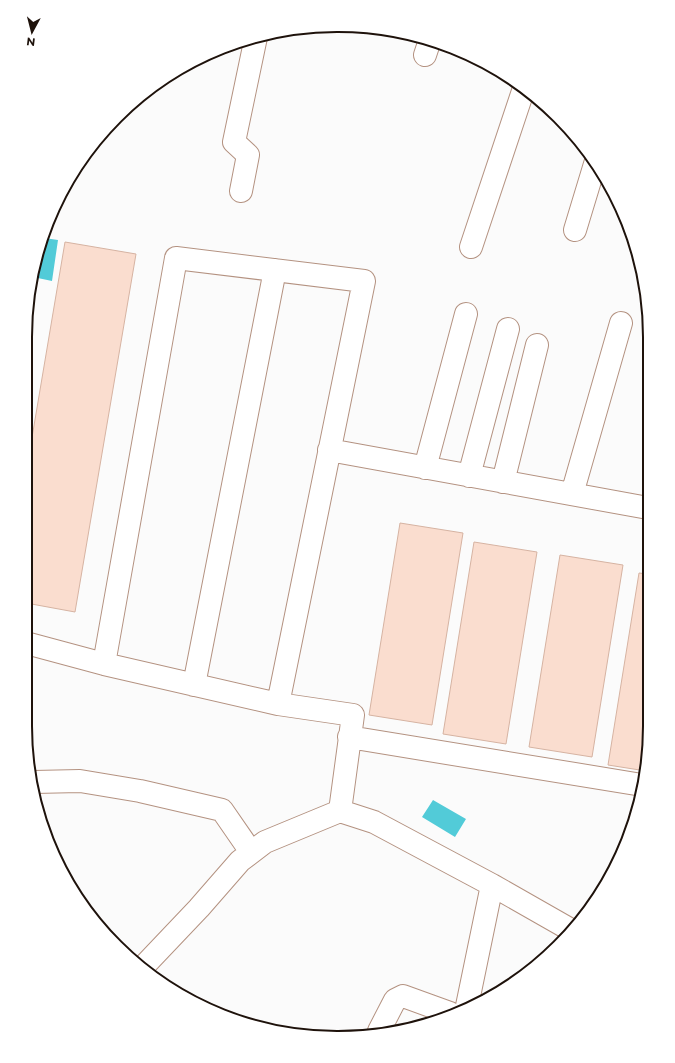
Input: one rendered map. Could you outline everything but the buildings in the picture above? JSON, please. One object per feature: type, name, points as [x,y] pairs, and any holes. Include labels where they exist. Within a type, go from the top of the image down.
[{"type":"street","points":[[241,191],[248,155],[234,142],[255,43]]},
{"type":"street","points":[[471,248],[522,94]]},
{"type":"street","points":[[574,230],[594,171]]},
{"type":"street","points":[[104,664],[176,258],[364,281],[278,704]]},
{"type":"street","points":[[194,685],[275,270]]},
{"type":"street","points":[[425,468],[466,314]]},
{"type":"street","points":[[572,494],[621,323]]},
{"type":"street","points":[[469,476],[508,329]]},
{"type":"street","points":[[503,482],[537,345]]},
{"type":"street","points":[[329,450],[643,507]]},
{"type":"street","points":[[32,645],[104,664],[278,704],[353,715],[340,811]]},
{"type":"street","points":[[349,737],[637,784]]},
{"type":"street","points":[[38,782],[80,781],[140,791],[222,810],[251,852]]},
{"type":"street","points":[[146,963],[199,908],[240,861],[251,852],[265,842],[340,811],[374,822],[492,885],[567,927]]},
{"type":"street","points":[[467,1002],[492,885]]},
{"type":"street","points":[[381,1027],[395,1000],[404,996],[445,1011]]},
{"type":"water","points":[[48,239],[58,240],[52,281],[38,278]]},
{"type":"water","points":[[433,800],[466,819],[455,837],[422,817]]}]
